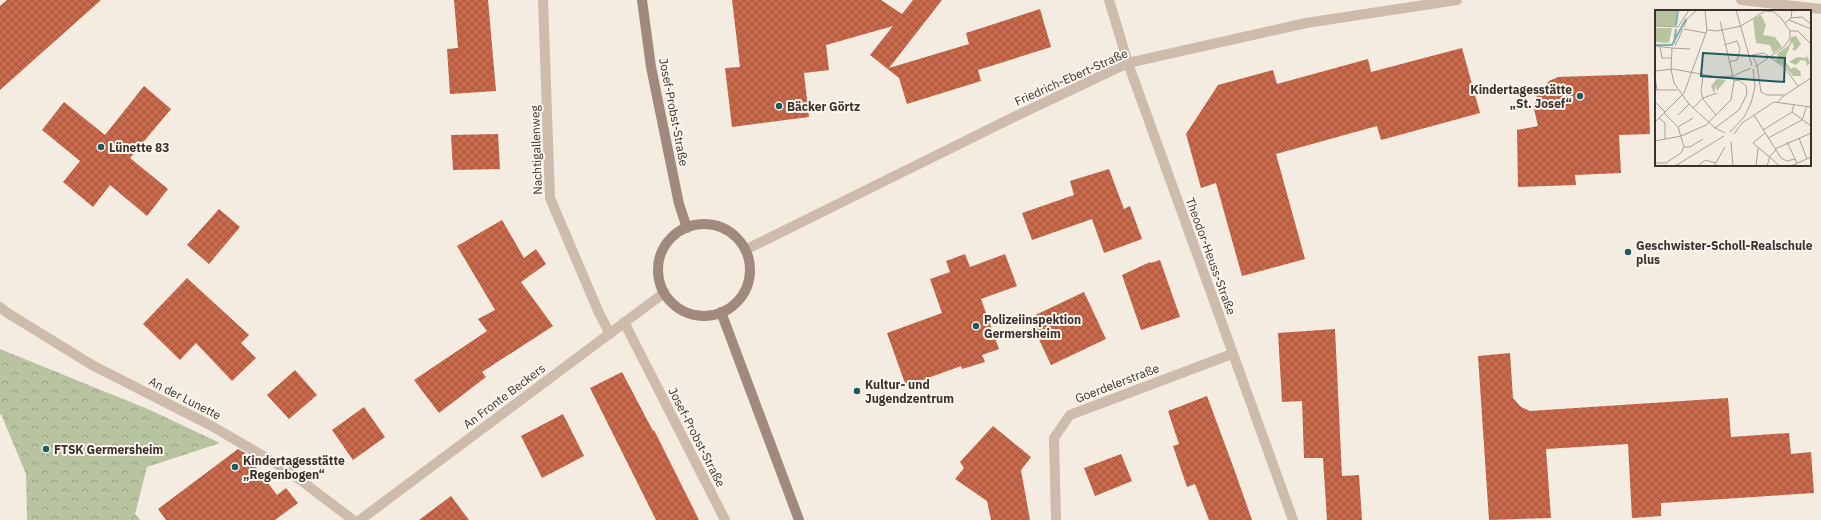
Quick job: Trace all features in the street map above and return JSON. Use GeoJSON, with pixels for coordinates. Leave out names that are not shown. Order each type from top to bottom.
{"type":"FeatureCollection","features":[{"type":"Feature","properties":{"kind":"main road","name":"Josef-Probst-Straße"},"geometry":{"type":"LineString","coordinates":[[642,0],[650,67],[679,204],[687,228]]}},
{"type":"Feature","properties":{"kind":"main road"},"geometry":{"type":"LineString","coordinates":[[700,224],[714,225],[727,231],[738,239],[745,250],[749,264],[749,279],[744,293],[734,305],[722,312],[709,316],[695,315],[683,311],[672,304],[664,293],[658,278],[658,263],[664,248],[673,236],[687,228],[700,224]]}},
{"type":"Feature","properties":{"kind":"main road"},"geometry":{"type":"LineString","coordinates":[[722,312],[799,520]]}},
{"type":"Feature","properties":{"kind":"street","name":"Nachtigallenweg"},"geometry":{"type":"LineString","coordinates":[[543,0],[550,198],[599,313],[610,334]]}},
{"type":"Feature","properties":{"kind":"street","name":"Theodor-Heuss-Straße"},"geometry":{"type":"LineString","coordinates":[[1109,0],[1128,63],[1293,520]]}},
{"type":"Feature","properties":{"kind":"street","name":"Friedrich-Ebert-Straße"},"geometry":{"type":"LineString","coordinates":[[745,250],[1016,116],[1128,63],[1306,23],[1457,0]]}},
{"type":"Feature","properties":{"kind":"street"},"geometry":{"type":"LineString","coordinates":[[1741,0],[1796,3],[1821,9]]}},
{"type":"Feature","properties":{"kind":"street","name":"An Fronte Beckers"},"geometry":{"type":"LineString","coordinates":[[360,520],[664,293]]}},
{"type":"Feature","properties":{"kind":"street","name":"An der Lunette"},"geometry":{"type":"LineString","coordinates":[[0,307],[92,365],[210,425],[287,470],[353,520]]}},
{"type":"Feature","properties":{"kind":"street","name":"Josef-Probst-Straße"},"geometry":{"type":"LineString","coordinates":[[624,322],[725,520]]}},
{"type":"Feature","properties":{"kind":"street","name":"Goerdelerstraße"},"geometry":{"type":"LineString","coordinates":[[1056,520],[1054,438],[1070,415],[1232,354]]}},
{"type":"Feature","properties":{"kind":"green space"},"geometry":{"type":"Polygon","coordinates":[[[0,349],[150,410],[220,443],[147,467],[135,514],[140,520],[27,520],[26,474],[1,414],[0,415],[0,349]]]}},
{"type":"Feature","properties":{"kind":"building"},"geometry":{"type":"Polygon","coordinates":[[[7,0],[101,0],[0,90],[0,6],[7,0]]]}},
{"type":"Feature","properties":{"kind":"building"},"geometry":{"type":"Polygon","coordinates":[[[454,0],[488,0],[496,91],[450,94],[447,49],[458,48],[454,0]]]}},
{"type":"Feature","properties":{"kind":"building"},"geometry":{"type":"Polygon","coordinates":[[[732,0],[881,0],[902,14],[913,0],[942,0],[889,68],[969,44],[966,33],[1040,9],[1051,47],[978,70],[981,81],[907,104],[899,78],[870,55],[893,26],[826,45],[829,70],[804,73],[809,117],[732,127],[725,68],[740,67],[732,0]]]}},
{"type":"Feature","properties":{"kind":"building"},"geometry":{"type":"Polygon","coordinates":[[[1462,48],[1480,113],[1381,140],[1377,126],[1276,154],[1305,259],[1242,276],[1216,183],[1201,188],[1186,134],[1218,85],[1273,70],[1277,84],[1368,59],[1371,72],[1462,48]]]}},
{"type":"Feature","properties":{"kind":"building"},"geometry":{"type":"Polygon","coordinates":[[[1648,74],[1650,134],[1619,135],[1621,173],[1575,175],[1576,185],[1518,187],[1517,130],[1538,126],[1534,109],[1537,95],[1549,81],[1558,77],[1648,74]]]}},
{"type":"Feature","properties":{"kind":"building","name":"Lünette 83"},"geometry":{"type":"Polygon","coordinates":[[[144,86],[171,109],[130,158],[168,189],[147,216],[110,185],[93,207],[63,182],[80,161],[42,130],[64,102],[105,135],[144,86]]]}},
{"type":"Feature","properties":{"kind":"building"},"geometry":{"type":"Polygon","coordinates":[[[498,134],[500,169],[453,170],[451,135],[498,134]]]}},
{"type":"Feature","properties":{"kind":"building"},"geometry":{"type":"Polygon","coordinates":[[[1109,169],[1124,209],[1130,206],[1142,239],[1104,253],[1092,219],[1032,240],[1022,213],[1074,195],[1070,181],[1109,169]]]}},
{"type":"Feature","properties":{"kind":"building"},"geometry":{"type":"Polygon","coordinates":[[[219,209],[240,227],[209,264],[187,245],[219,209]]]}},
{"type":"Feature","properties":{"kind":"building"},"geometry":{"type":"Polygon","coordinates":[[[502,220],[524,258],[536,249],[546,264],[521,282],[553,326],[482,372],[486,377],[439,413],[414,380],[487,331],[478,319],[495,310],[457,246],[502,220]]]}},
{"type":"Feature","properties":{"kind":"building"},"geometry":{"type":"Polygon","coordinates":[[[965,254],[970,267],[1005,254],[1017,286],[981,299],[999,349],[982,355],[985,362],[962,369],[961,366],[906,386],[887,333],[942,313],[930,279],[950,272],[946,261],[965,254]]]}},
{"type":"Feature","properties":{"kind":"building"},"geometry":{"type":"Polygon","coordinates":[[[1160,260],[1180,317],[1141,330],[1122,275],[1150,262],[1160,260]]]}},
{"type":"Feature","properties":{"kind":"building"},"geometry":{"type":"Polygon","coordinates":[[[187,278],[249,335],[241,343],[256,358],[232,381],[196,343],[180,360],[143,324],[187,278]]]}},
{"type":"Feature","properties":{"kind":"building"},"geometry":{"type":"Polygon","coordinates":[[[1084,292],[1106,339],[1051,365],[1029,318],[1084,292]]]}},
{"type":"Feature","properties":{"kind":"building"},"geometry":{"type":"Polygon","coordinates":[[[1335,329],[1342,476],[1359,475],[1362,520],[1327,520],[1323,458],[1304,458],[1302,401],[1282,402],[1278,333],[1335,329]]]}},
{"type":"Feature","properties":{"kind":"building"},"geometry":{"type":"Polygon","coordinates":[[[1510,353],[1513,398],[1521,407],[1530,411],[1728,398],[1731,437],[1789,433],[1791,454],[1811,452],[1814,493],[1661,503],[1661,516],[1632,518],[1628,444],[1546,449],[1551,518],[1489,520],[1478,356],[1510,353]]]}},
{"type":"Feature","properties":{"kind":"building"},"geometry":{"type":"Polygon","coordinates":[[[295,370],[317,395],[289,419],[267,395],[295,370]]]}},
{"type":"Feature","properties":{"kind":"building"},"geometry":{"type":"Polygon","coordinates":[[[622,372],[653,431],[654,430],[699,520],[656,520],[590,388],[622,372]]]}},
{"type":"Feature","properties":{"kind":"building"},"geometry":{"type":"Polygon","coordinates":[[[1207,396],[1252,520],[1209,520],[1195,484],[1187,487],[1173,446],[1179,444],[1168,411],[1207,396]]]}},
{"type":"Feature","properties":{"kind":"building"},"geometry":{"type":"Polygon","coordinates":[[[364,407],[385,437],[353,460],[332,430],[364,407]]]}},
{"type":"Feature","properties":{"kind":"building"},"geometry":{"type":"Polygon","coordinates":[[[563,414],[584,456],[542,478],[521,436],[563,414]]]}},
{"type":"Feature","properties":{"kind":"building"},"geometry":{"type":"Polygon","coordinates":[[[993,426],[1031,457],[1021,470],[1030,520],[991,520],[987,501],[955,479],[964,468],[960,462],[993,426]]]}},
{"type":"Feature","properties":{"kind":"building","name":"Kindertagesstätte „Regenbogen“"},"geometry":{"type":"Polygon","coordinates":[[[238,449],[245,453],[277,495],[286,488],[298,503],[275,520],[166,520],[158,509],[238,449]]]}},
{"type":"Feature","properties":{"kind":"building"},"geometry":{"type":"Polygon","coordinates":[[[1121,454],[1132,481],[1095,496],[1084,468],[1121,454]]]}},
{"type":"Feature","properties":{"kind":"building"},"geometry":{"type":"Polygon","coordinates":[[[451,496],[469,520],[419,520],[451,496]]]}},
{"type":"Feature","properties":{"kind":"place","name":"Kindertagesstätte „St. Josef“"},"geometry":{"type":"Point","coordinates":[1580,96]}},
{"type":"Feature","properties":{"kind":"place","name":"Bäcker Görtz"},"geometry":{"type":"Point","coordinates":[779,106]}},
{"type":"Feature","properties":{"kind":"place","name":"Lünette 83"},"geometry":{"type":"Point","coordinates":[101,147]}},
{"type":"Feature","properties":{"kind":"place","name":"Geschwister-Scholl-Realschule plus"},"geometry":{"type":"Point","coordinates":[1628,252]}},
{"type":"Feature","properties":{"kind":"place","name":"Polizeiinspektion Germersheim"},"geometry":{"type":"Point","coordinates":[976,326]}},
{"type":"Feature","properties":{"kind":"place","name":"Kultur- und Jugendzentrum"},"geometry":{"type":"Point","coordinates":[857,391]}},
{"type":"Feature","properties":{"kind":"place","name":"FTSK Germersheim"},"geometry":{"type":"Point","coordinates":[46,449]}},
{"type":"Feature","properties":{"kind":"place","name":"Kindertagesstätte „Regenbogen“"},"geometry":{"type":"Point","coordinates":[235,467]}}]}
